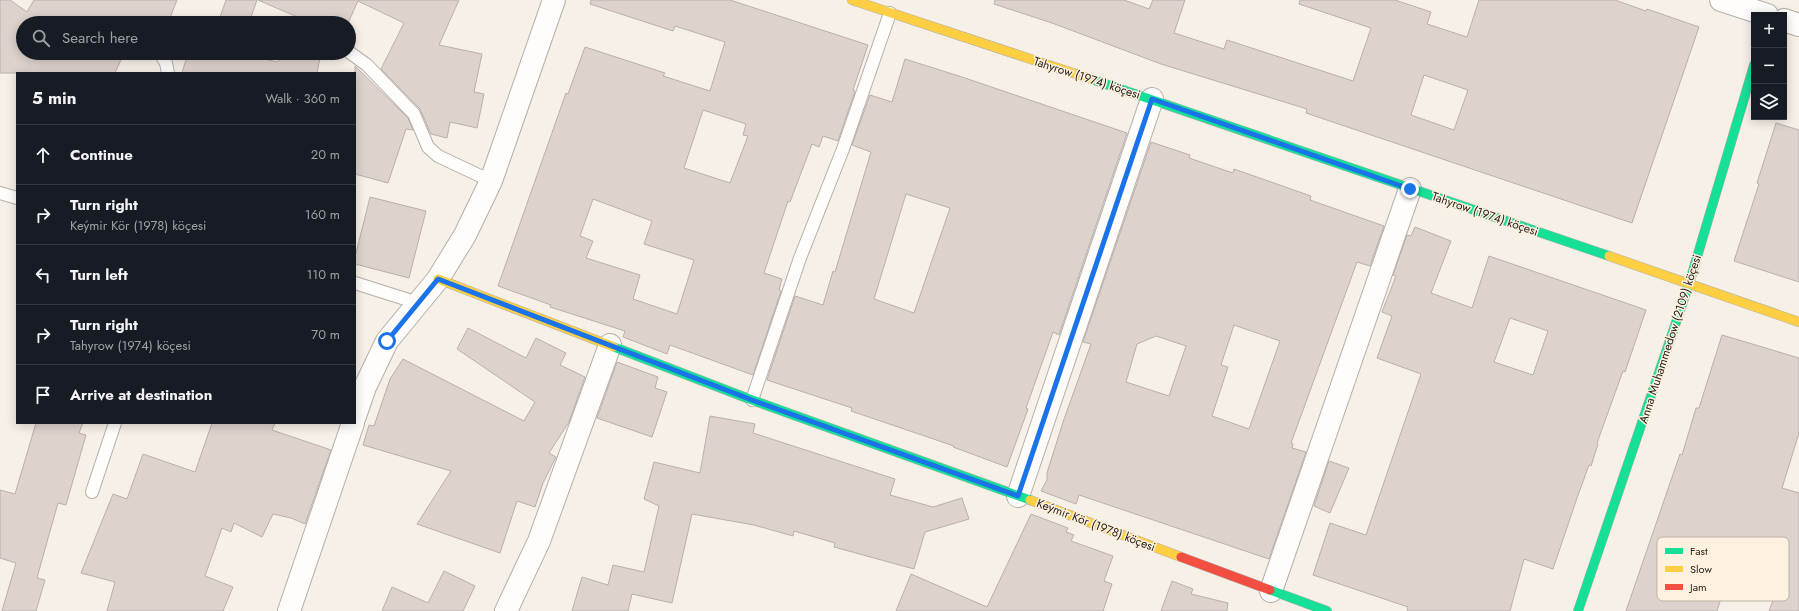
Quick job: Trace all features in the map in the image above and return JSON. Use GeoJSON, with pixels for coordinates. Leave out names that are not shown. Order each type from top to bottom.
{"type":"FeatureCollection","features":[{"type":"Feature","properties":{"kind":"street"},"geometry":{"type":"LineString","coordinates":[[356,413],[365,387],[387,341],[438,279],[465,235],[491,181],[554,0]]}},
{"type":"Feature","properties":{"kind":"street","name":"Tahyrow (1974) köçesi"},"geometry":{"type":"LineString","coordinates":[[852,0],[1152,99],[1799,322]]}},
{"type":"Feature","properties":{"kind":"street"},"geometry":{"type":"LineString","coordinates":[[1721,0],[1759,12]]}},
{"type":"Feature","properties":{"kind":"street"},"geometry":{"type":"LineString","coordinates":[[1769,12],[1773,0]]}},
{"type":"Feature","properties":{"kind":"street"},"geometry":{"type":"LineString","coordinates":[[1787,21],[1799,25]]}},
{"type":"Feature","properties":{"kind":"street","name":"Anna Muhammedow (2109) köçesi"},"geometry":{"type":"LineString","coordinates":[[1578,611],[1689,284],[1751,75]]}},
{"type":"Feature","properties":{"kind":"street"},"geometry":{"type":"LineString","coordinates":[[1018,496],[1152,99]]}},
{"type":"Feature","properties":{"kind":"street"},"geometry":{"type":"LineString","coordinates":[[1271,591],[1410,189]]}},
{"type":"Feature","properties":{"kind":"street","name":"Keýmir Kör (1978) köçesi"},"geometry":{"type":"LineString","coordinates":[[438,279],[752,400],[1018,496],[1327,611]]}},
{"type":"Feature","properties":{"kind":"street"},"geometry":{"type":"LineString","coordinates":[[506,611],[539,541],[610,344]]}},
{"type":"Feature","properties":{"kind":"street"},"geometry":{"type":"LineString","coordinates":[[289,611],[353,424]]}},
{"type":"Feature","properties":{"kind":"lane"},"geometry":{"type":"LineString","coordinates":[[752,400],[800,258],[844,149],[890,13]]}},
{"type":"Feature","properties":{"kind":"lane"},"geometry":{"type":"LineString","coordinates":[[356,57],[367,65],[414,114],[428,147],[438,156],[491,181]]}},
{"type":"Feature","properties":{"kind":"lane"},"geometry":{"type":"LineString","coordinates":[[164,60],[168,72]]}},
{"type":"Feature","properties":{"kind":"lane"},"geometry":{"type":"LineString","coordinates":[[0,192],[16,198]]}},
{"type":"Feature","properties":{"kind":"lane"},"geometry":{"type":"LineString","coordinates":[[356,283],[418,303]]}},
{"type":"Feature","properties":{"kind":"lane"},"geometry":{"type":"LineString","coordinates":[[92,492],[115,424]]}},
{"type":"Feature","properties":{"kind":"building"},"geometry":{"type":"Polygon","coordinates":[[[0,0],[10,0],[27,12],[34,0],[177,0],[171,16],[16,16],[16,60],[121,60],[115,72],[0,73],[0,0]]]}},
{"type":"Feature","properties":{"kind":"building"},"geometry":{"type":"Polygon","coordinates":[[[226,0],[257,0],[251,16],[220,16],[226,0]]]}},
{"type":"Feature","properties":{"kind":"building"},"geometry":{"type":"Polygon","coordinates":[[[258,0],[459,0],[439,45],[482,54],[474,92],[484,94],[477,128],[450,122],[447,138],[431,134],[420,109],[381,69],[404,23],[358,1],[351,16],[295,16],[258,0]]]}},
{"type":"Feature","properties":{"kind":"building"},"geometry":{"type":"Polygon","coordinates":[[[591,0],[730,0],[868,45],[853,90],[855,91],[838,141],[823,136],[819,147],[812,144],[790,202],[788,201],[764,273],[782,279],[779,290],[781,291],[753,375],[670,345],[667,354],[623,337],[625,331],[550,307],[551,305],[498,286],[566,93],[568,94],[585,47],[665,73],[663,76],[710,91],[725,42],[675,26],[673,31],[590,4],[591,0]],[[703,110],[684,168],[730,183],[748,136],[743,135],[746,124],[703,110]],[[593,199],[580,236],[593,241],[586,258],[640,275],[633,299],[677,314],[694,260],[644,244],[652,221],[593,199]]]}},
{"type":"Feature","properties":{"kind":"building"},"geometry":{"type":"Polygon","coordinates":[[[995,0],[1124,0],[1149,9],[1153,0],[1185,0],[1174,33],[1224,49],[1227,40],[1353,81],[1371,28],[1299,4],[1300,0],[1395,0],[1431,12],[1427,24],[1467,37],[1479,0],[1615,0],[1646,11],[1647,9],[1699,27],[1632,223],[1306,113],[1307,109],[1161,64],[1052,23],[994,4],[995,0]],[[1424,75],[1411,115],[1454,130],[1468,90],[1424,75]]]}},
{"type":"Feature","properties":{"kind":"building"},"geometry":{"type":"Polygon","coordinates":[[[905,59],[1127,133],[1059,335],[1053,332],[1007,467],[953,447],[954,446],[851,411],[852,408],[767,380],[795,296],[823,305],[833,271],[835,272],[871,152],[852,145],[870,95],[892,102],[905,59]],[[906,194],[874,299],[914,313],[950,208],[906,194]]]}},
{"type":"Feature","properties":{"kind":"building"},"geometry":{"type":"Polygon","coordinates":[[[186,60],[269,60],[277,62],[279,60],[320,60],[317,72],[182,72],[186,60]]]}},
{"type":"Feature","properties":{"kind":"building"},"geometry":{"type":"Polygon","coordinates":[[[355,66],[408,118],[413,130],[406,129],[388,183],[356,174],[355,66]]]}},
{"type":"Feature","properties":{"kind":"building"},"geometry":{"type":"Polygon","coordinates":[[[1776,123],[1799,130],[1799,282],[1734,261],[1759,184],[1757,183],[1776,123]]]}},
{"type":"Feature","properties":{"kind":"building"},"geometry":{"type":"Polygon","coordinates":[[[1151,142],[1190,155],[1189,158],[1233,173],[1234,169],[1311,196],[1310,200],[1384,226],[1370,266],[1357,262],[1291,443],[1293,444],[1292,448],[1306,452],[1269,559],[1079,495],[1076,504],[1041,491],[1047,480],[1047,473],[1063,422],[1091,344],[1083,342],[1151,142]],[[1234,325],[1221,365],[1228,367],[1212,416],[1249,429],[1280,341],[1234,325]],[[1156,336],[1137,344],[1126,382],[1169,396],[1186,346],[1156,336]]]}},
{"type":"Feature","properties":{"kind":"building"},"geometry":{"type":"Polygon","coordinates":[[[370,197],[426,211],[409,278],[356,264],[356,253],[370,197]]]}},
{"type":"Feature","properties":{"kind":"building"},"geometry":{"type":"Polygon","coordinates":[[[1415,227],[1451,241],[1431,293],[1472,308],[1489,256],[1646,310],[1625,372],[1623,371],[1597,443],[1598,444],[1591,466],[1589,465],[1577,498],[1553,569],[1524,559],[1510,611],[1407,611],[1408,607],[1313,575],[1330,523],[1366,535],[1421,374],[1377,358],[1392,316],[1382,312],[1396,276],[1393,275],[1407,235],[1411,236],[1415,227]],[[1510,318],[1494,362],[1533,375],[1548,331],[1510,318]]]}},
{"type":"Feature","properties":{"kind":"building"},"geometry":{"type":"Polygon","coordinates":[[[468,328],[526,358],[536,338],[566,353],[560,365],[585,377],[569,422],[549,453],[556,457],[543,483],[535,507],[517,501],[500,553],[417,524],[451,471],[363,445],[369,425],[374,426],[390,379],[403,359],[524,421],[535,402],[457,349],[468,328]]]}},
{"type":"Feature","properties":{"kind":"building"},"geometry":{"type":"Polygon","coordinates":[[[1722,335],[1799,358],[1799,433],[1782,488],[1799,493],[1799,611],[1769,611],[1773,601],[1789,601],[1789,537],[1657,537],[1657,601],[1720,601],[1717,611],[1626,611],[1680,454],[1682,455],[1696,408],[1699,408],[1722,335]]]}},
{"type":"Feature","properties":{"kind":"building"},"geometry":{"type":"Polygon","coordinates":[[[617,362],[658,377],[655,388],[667,392],[652,437],[597,418],[617,362]]]}},
{"type":"Feature","properties":{"kind":"building"},"geometry":{"type":"Polygon","coordinates":[[[710,416],[755,424],[753,433],[895,479],[890,495],[933,507],[962,498],[969,519],[925,532],[914,569],[834,547],[835,543],[794,531],[793,536],[754,525],[692,514],[672,603],[632,594],[628,611],[572,611],[582,577],[608,585],[613,565],[644,572],[659,506],[644,499],[654,462],[700,473],[710,416]]]}},
{"type":"Feature","properties":{"kind":"building"},"geometry":{"type":"Polygon","coordinates":[[[36,424],[83,424],[79,433],[86,435],[66,505],[58,503],[37,578],[45,580],[36,611],[2,611],[16,563],[0,558],[0,490],[15,494],[36,424]]]}},
{"type":"Feature","properties":{"kind":"building"},"geometry":{"type":"Polygon","coordinates":[[[212,424],[275,424],[272,430],[331,450],[305,524],[291,518],[273,514],[262,537],[234,523],[231,532],[222,528],[205,576],[233,587],[223,611],[107,611],[115,582],[81,573],[113,494],[127,499],[143,454],[195,472],[212,424]]]}},
{"type":"Feature","properties":{"kind":"building"},"geometry":{"type":"Polygon","coordinates":[[[1329,461],[1349,468],[1330,513],[1314,506],[1329,461]]]}},
{"type":"Feature","properties":{"kind":"building"},"geometry":{"type":"Polygon","coordinates":[[[1031,514],[1068,528],[1066,532],[1074,535],[1071,541],[1113,556],[1104,581],[1112,584],[1103,611],[896,611],[911,574],[987,607],[1031,514]]]}},
{"type":"Feature","properties":{"kind":"building"},"geometry":{"type":"Polygon","coordinates":[[[444,571],[475,586],[463,611],[382,611],[392,587],[428,603],[444,571]]]}},
{"type":"Feature","properties":{"kind":"building"},"geometry":{"type":"Polygon","coordinates":[[[1172,581],[1193,589],[1191,594],[1228,603],[1227,611],[1161,611],[1172,581]]]}},
{"type":"Feature","properties":{"kind":"traffic: fast"},"geometry":{"type":"LineString","coordinates":[[1578,611],[1689,284],[1751,75]]}},
{"type":"Feature","properties":{"kind":"traffic: fast"},"geometry":{"type":"LineString","coordinates":[[1091,79],[1609,256]]}},
{"type":"Feature","properties":{"kind":"traffic: fast"},"geometry":{"type":"LineString","coordinates":[[614,347],[752,400],[1030,500]]}},
{"type":"Feature","properties":{"kind":"traffic: fast"},"geometry":{"type":"LineString","coordinates":[[1270,590],[1327,611]]}},
{"type":"Feature","properties":{"kind":"traffic: slow"},"geometry":{"type":"LineString","coordinates":[[852,0],[1091,79]]}},
{"type":"Feature","properties":{"kind":"traffic: slow"},"geometry":{"type":"LineString","coordinates":[[1609,256],[1799,322]]}},
{"type":"Feature","properties":{"kind":"traffic: slow"},"geometry":{"type":"LineString","coordinates":[[438,279],[614,347]]}},
{"type":"Feature","properties":{"kind":"traffic: slow"},"geometry":{"type":"LineString","coordinates":[[1030,500],[1181,557]]}},
{"type":"Feature","properties":{"kind":"traffic: jam"},"geometry":{"type":"LineString","coordinates":[[1181,557],[1270,590]]}},
{"type":"Feature","properties":{"kind":"route"},"geometry":{"type":"LineString","coordinates":[[387,341],[438,279],[752,400],[1018,496],[1152,99],[1410,189]]}}]}
